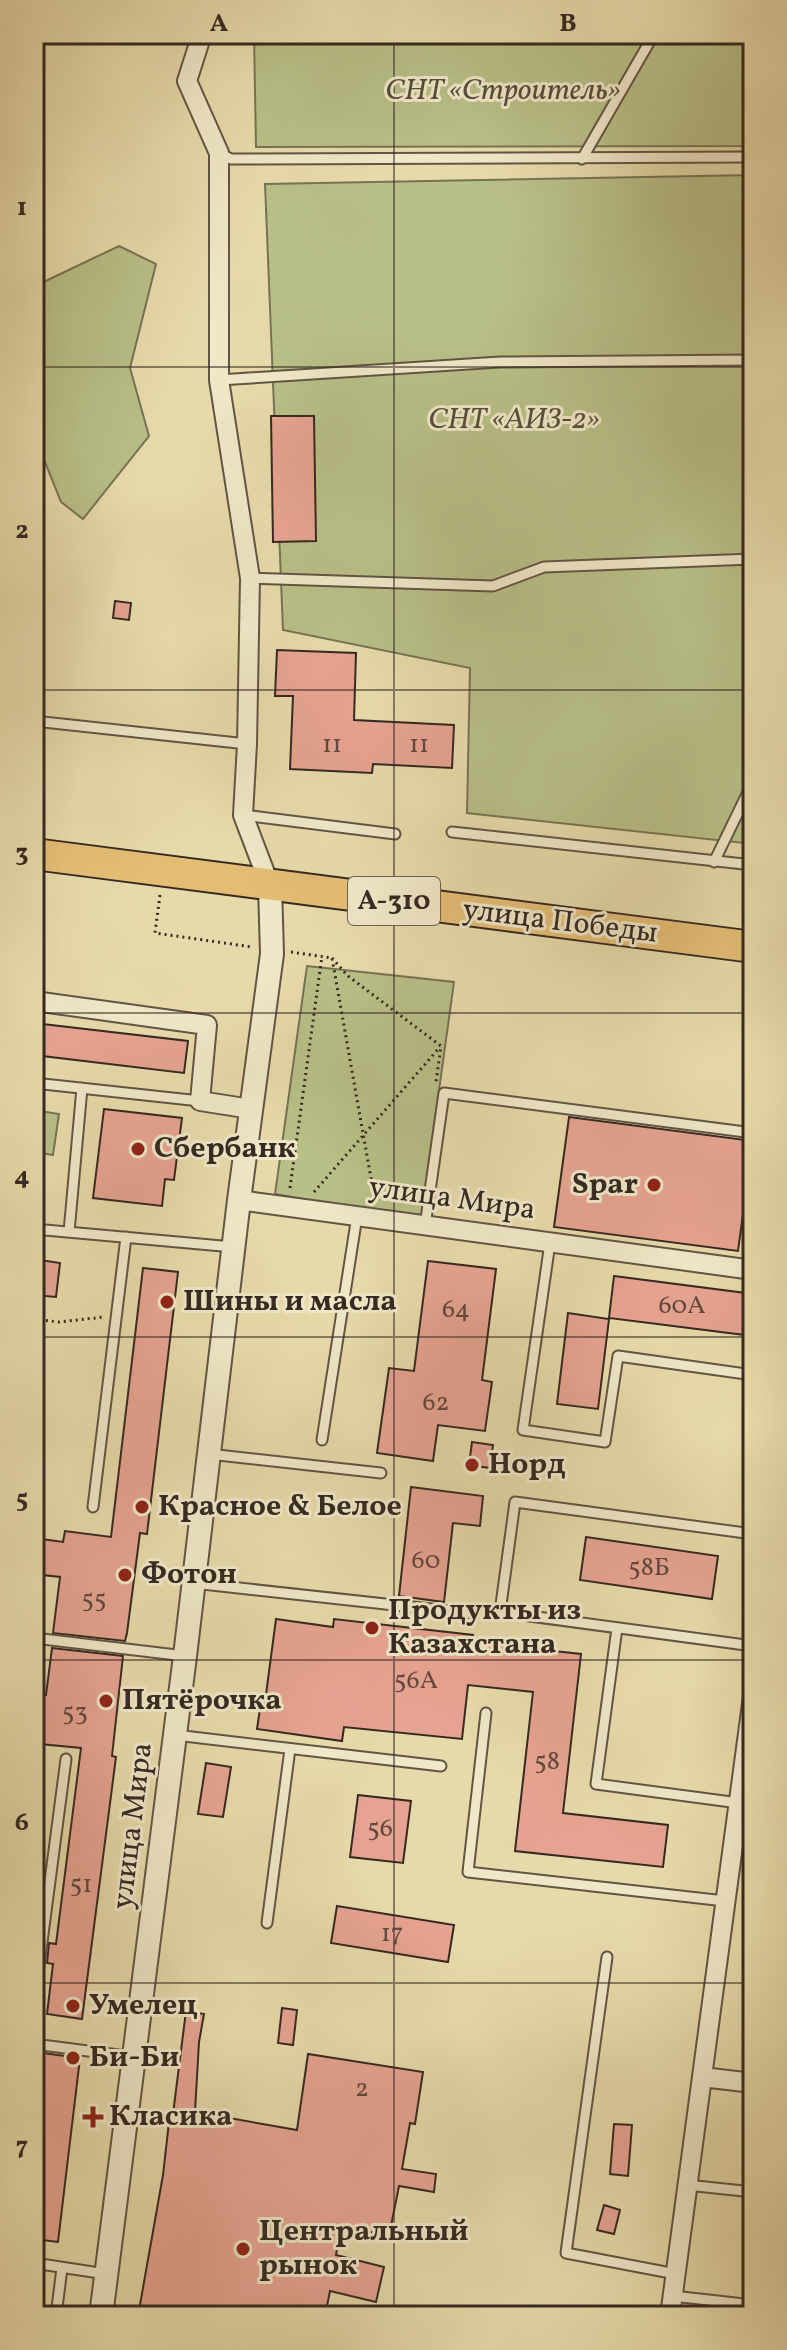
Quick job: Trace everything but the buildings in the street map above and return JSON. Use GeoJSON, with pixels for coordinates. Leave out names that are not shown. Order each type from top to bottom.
{"type":"FeatureCollection","features":[{"type":"Feature","properties":{"kind":"highway","name":"улица Победы"},"geometry":{"type":"LineString","coordinates":[[34,854],[753,947]]}},
{"type":"Feature","properties":{"kind":"street"},"geometry":{"type":"LineString","coordinates":[[202,34],[187,81],[219,153],[219,380],[250,578],[243,815],[270,886]]}},
{"type":"Feature","properties":{"kind":"street","name":"улица Мира"},"geometry":{"type":"LineString","coordinates":[[101,2316],[272,954],[270,886]]}},
{"type":"Feature","properties":{"kind":"street"},"geometry":{"type":"LineString","coordinates":[[34,1001],[207,1025],[200,1101],[251,1109]]}},
{"type":"Feature","properties":{"kind":"street","name":"улица Мира"},"geometry":{"type":"LineString","coordinates":[[239,1200],[753,1270]]}},
{"type":"Feature","properties":{"kind":"street"},"geometry":{"type":"LineString","coordinates":[[670,2316],[753,1696]]}},
{"type":"Feature","properties":{"kind":"street"},"geometry":{"type":"LineString","coordinates":[[702,2077],[753,2083]]}},
{"type":"Feature","properties":{"kind":"lane"},"geometry":{"type":"LineString","coordinates":[[582,159],[654,34]]}},
{"type":"Feature","properties":{"kind":"lane"},"geometry":{"type":"LineString","coordinates":[[219,153],[231,159],[753,157]]}},
{"type":"Feature","properties":{"kind":"lane"},"geometry":{"type":"LineString","coordinates":[[219,380],[500,362],[753,360]]}},
{"type":"Feature","properties":{"kind":"lane"},"geometry":{"type":"LineString","coordinates":[[250,578],[493,586],[544,567],[753,559]]}},
{"type":"Feature","properties":{"kind":"lane"},"geometry":{"type":"LineString","coordinates":[[34,721],[247,744]]}},
{"type":"Feature","properties":{"kind":"lane"},"geometry":{"type":"LineString","coordinates":[[714,862],[748,792],[753,788]]}},
{"type":"Feature","properties":{"kind":"lane"},"geometry":{"type":"LineString","coordinates":[[243,815],[395,834]]}},
{"type":"Feature","properties":{"kind":"lane"},"geometry":{"type":"LineString","coordinates":[[452,832],[753,865]]}},
{"type":"Feature","properties":{"kind":"lane"},"geometry":{"type":"LineString","coordinates":[[34,1083],[200,1101]]}},
{"type":"Feature","properties":{"kind":"lane"},"geometry":{"type":"LineString","coordinates":[[69,1232],[82,1088]]}},
{"type":"Feature","properties":{"kind":"lane"},"geometry":{"type":"LineString","coordinates":[[425,1226],[444,1093],[753,1133]]}},
{"type":"Feature","properties":{"kind":"lane"},"geometry":{"type":"LineString","coordinates":[[322,1440],[357,1216]]}},
{"type":"Feature","properties":{"kind":"lane"},"geometry":{"type":"LineString","coordinates":[[34,1229],[233,1247]]}},
{"type":"Feature","properties":{"kind":"lane"},"geometry":{"type":"LineString","coordinates":[[93,1507],[126,1237]]}},
{"type":"Feature","properties":{"kind":"lane"},"geometry":{"type":"LineString","coordinates":[[550,1243],[523,1430],[605,1442],[618,1356],[753,1375]]}},
{"type":"Feature","properties":{"kind":"lane"},"geometry":{"type":"LineString","coordinates":[[209,1454],[381,1473]]}},
{"type":"Feature","properties":{"kind":"lane"},"geometry":{"type":"LineString","coordinates":[[753,1534],[515,1502],[500,1612],[753,1646]]}},
{"type":"Feature","properties":{"kind":"lane"},"geometry":{"type":"LineString","coordinates":[[193,1583],[468,1613]]}},
{"type":"Feature","properties":{"kind":"lane"},"geometry":{"type":"LineString","coordinates":[[617,1628],[596,1784],[739,1803]]}},
{"type":"Feature","properties":{"kind":"lane"},"geometry":{"type":"LineString","coordinates":[[34,1638],[185,1656]]}},
{"type":"Feature","properties":{"kind":"lane"},"geometry":{"type":"LineString","coordinates":[[486,1713],[468,1872],[725,1901]]}},
{"type":"Feature","properties":{"kind":"lane"},"geometry":{"type":"LineString","coordinates":[[175,1735],[441,1766]]}},
{"type":"Feature","properties":{"kind":"lane"},"geometry":{"type":"LineString","coordinates":[[267,1923],[290,1749]]}},
{"type":"Feature","properties":{"kind":"lane"},"geometry":{"type":"LineString","coordinates":[[34,2003],[66,1759]]}},
{"type":"Feature","properties":{"kind":"lane"},"geometry":{"type":"LineString","coordinates":[[734,1840],[753,1842]]}},
{"type":"Feature","properties":{"kind":"lane"},"geometry":{"type":"LineString","coordinates":[[607,1957],[566,2253],[676,2274]]}},
{"type":"Feature","properties":{"kind":"lane"},"geometry":{"type":"LineString","coordinates":[[34,2044],[134,2057]]}},
{"type":"Feature","properties":{"kind":"lane"},"geometry":{"type":"LineString","coordinates":[[687,2185],[753,2192]]}},
{"type":"Feature","properties":{"kind":"lane"},"geometry":{"type":"LineString","coordinates":[[34,2263],[106,2274]]}},
{"type":"Feature","properties":{"kind":"lane"},"geometry":{"type":"LineString","coordinates":[[56,2316],[62,2268]]}},
{"type":"Feature","properties":{"kind":"lane"},"geometry":{"type":"LineString","coordinates":[[673,2296],[753,2305]]}},
{"type":"Feature","properties":{"kind":"path"},"geometry":{"type":"LineString","coordinates":[[289,1195],[322,956]]}},
{"type":"Feature","properties":{"kind":"path"},"geometry":{"type":"LineString","coordinates":[[332,958],[348,976],[441,1046]]}},
{"type":"Feature","properties":{"kind":"path"},"geometry":{"type":"LineString","coordinates":[[435,1090],[441,1046]]}},
{"type":"Feature","properties":{"kind":"path"},"geometry":{"type":"LineString","coordinates":[[309,1198],[441,1046]]}},
{"type":"Feature","properties":{"kind":"path"},"geometry":{"type":"LineString","coordinates":[[34,1319],[59,1322],[116,1316]]}},
{"type":"Feature","properties":{"kind":"green space","name":"СНТ «Строитель»"},"geometry":{"type":"Polygon","coordinates":[[[254,34],[753,34],[753,146],[256,147],[254,34]]]}},
{"type":"Feature","properties":{"kind":"green space","name":"СНТ «АИЗ-2»"},"geometry":{"type":"Polygon","coordinates":[[[753,175],[753,844],[467,813],[470,668],[283,630],[265,184],[753,175]]]}},
{"type":"Feature","properties":{"kind":"green space"},"geometry":{"type":"Polygon","coordinates":[[[119,246],[156,264],[130,368],[149,436],[83,519],[61,502],[39,447],[34,424],[34,289],[119,246]]]}},
{"type":"Feature","properties":{"kind":"green space"},"geometry":{"type":"Polygon","coordinates":[[[307,966],[454,982],[421,1220],[275,1194],[307,966]]]}},
{"type":"Feature","properties":{"kind":"green space"},"geometry":{"type":"Polygon","coordinates":[[[34,1110],[59,1114],[53,1155],[34,1152],[34,1110]]]}},
{"type":"Feature","properties":{"kind":"place","name":"Сбербанк"},"geometry":{"type":"Point","coordinates":[138,1149]}},
{"type":"Feature","properties":{"kind":"place","name":"Spar"},"geometry":{"type":"Point","coordinates":[654,1185]}},
{"type":"Feature","properties":{"kind":"place","name":"Шины и масла"},"geometry":{"type":"Point","coordinates":[167,1302]}},
{"type":"Feature","properties":{"kind":"place","name":"Норд"},"geometry":{"type":"Point","coordinates":[472,1465]}},
{"type":"Feature","properties":{"kind":"place","name":"Красное & Белое"},"geometry":{"type":"Point","coordinates":[142,1507]}},
{"type":"Feature","properties":{"kind":"place","name":"Фотон"},"geometry":{"type":"Point","coordinates":[125,1575]}},
{"type":"Feature","properties":{"kind":"place","name":"Продукты из Казахстана"},"geometry":{"type":"Point","coordinates":[372,1628]}},
{"type":"Feature","properties":{"kind":"place","name":"Пятёрочка"},"geometry":{"type":"Point","coordinates":[106,1701]}},
{"type":"Feature","properties":{"kind":"place","name":"Умелец"},"geometry":{"type":"Point","coordinates":[73,2006]}},
{"type":"Feature","properties":{"kind":"place","name":"Би-Би"},"geometry":{"type":"Point","coordinates":[73,2058]}},
{"type":"Feature","properties":{"kind":"place","name":"Класика"},"geometry":{"type":"Point","coordinates":[93,2117]}},
{"type":"Feature","properties":{"kind":"place","name":"Центральный рынок"},"geometry":{"type":"Point","coordinates":[243,2249]}}]}
